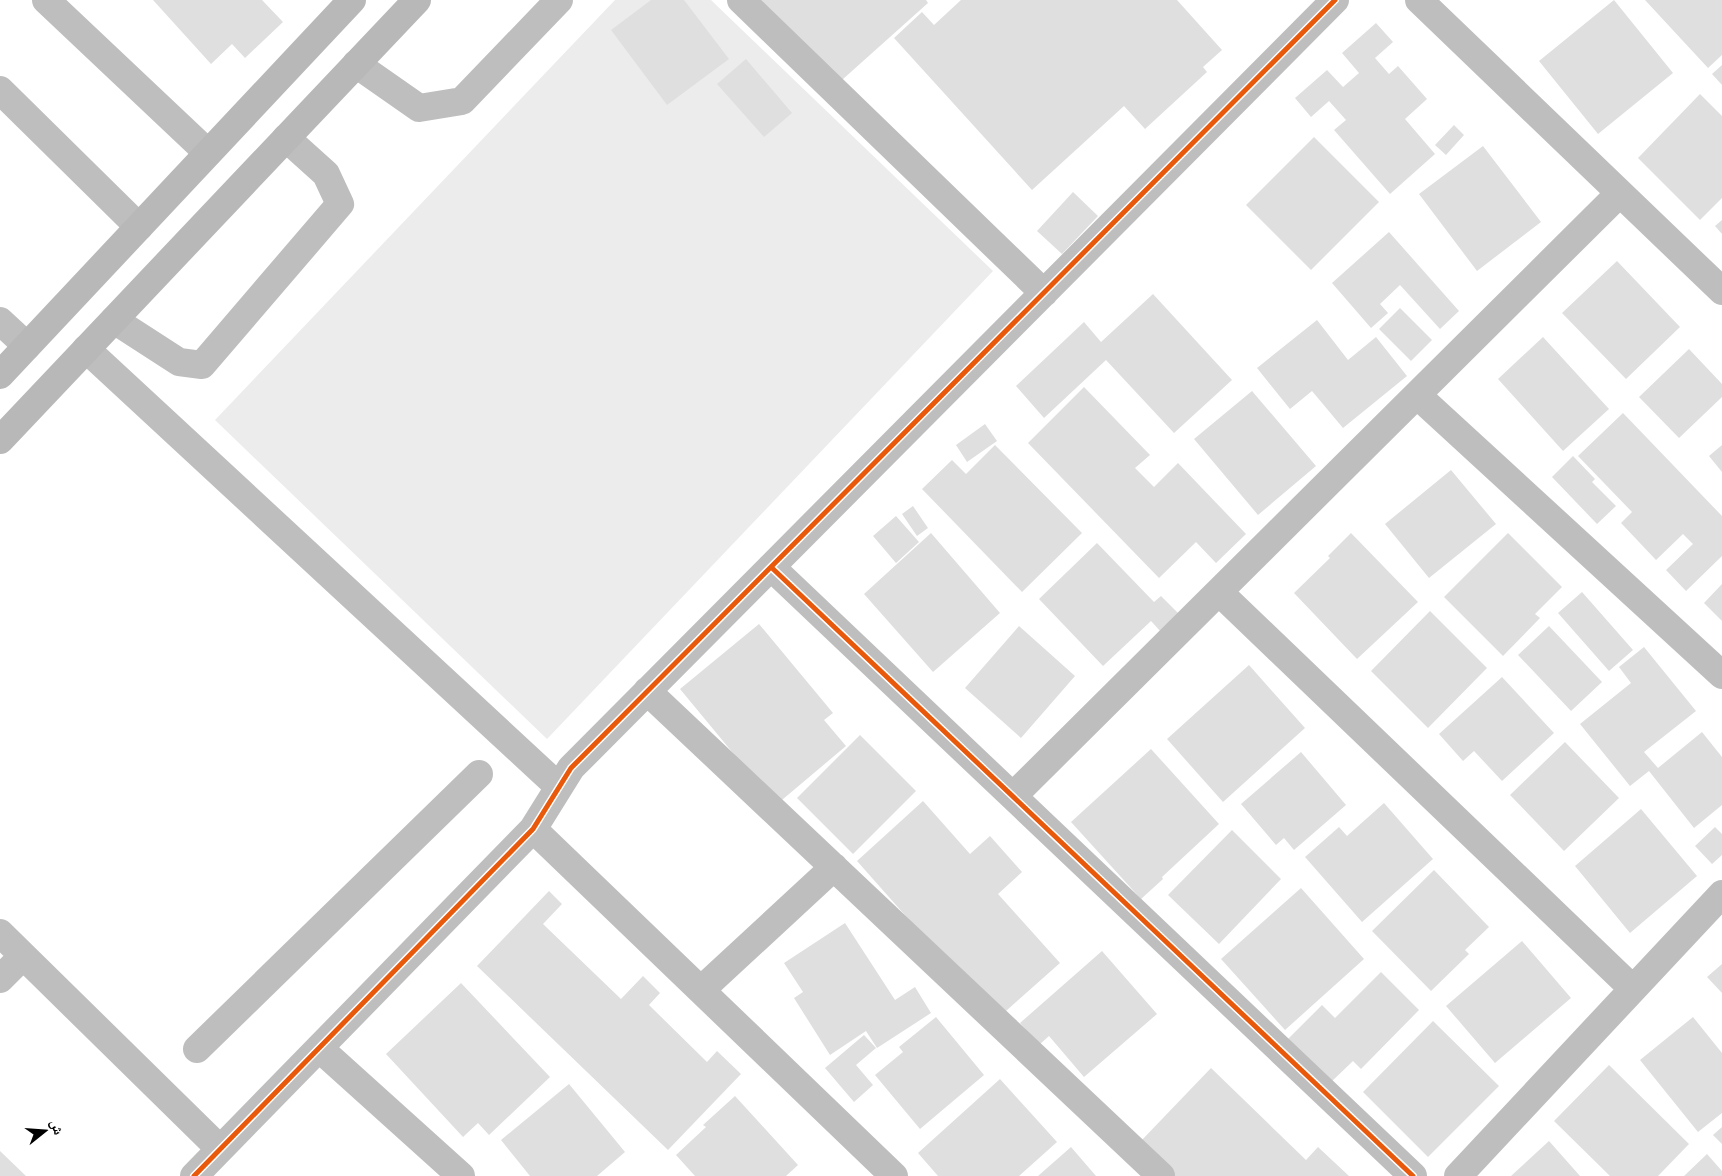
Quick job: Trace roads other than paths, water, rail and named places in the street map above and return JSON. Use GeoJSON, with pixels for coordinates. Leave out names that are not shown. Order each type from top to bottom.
{"type":"FeatureCollection","features":[{"type":"Feature","properties":{"kind":"street"},"geometry":{"type":"LineString","coordinates":[[46,0],[208,153]]}},
{"type":"Feature","properties":{"kind":"street"},"geometry":{"type":"LineString","coordinates":[[0,375],[352,0]]}},
{"type":"Feature","properties":{"kind":"street"},"geometry":{"type":"LineString","coordinates":[[0,440],[417,0]]}},
{"type":"Feature","properties":{"kind":"street"},"geometry":{"type":"LineString","coordinates":[[356,64],[420,108],[462,101],[559,0]]}},
{"type":"Feature","properties":{"kind":"street"},"geometry":{"type":"LineString","coordinates":[[740,0],[1044,293]]}},
{"type":"Feature","properties":{"kind":"street"},"geometry":{"type":"LineString","coordinates":[[194,1176],[532,829],[572,768],[1334,0]]}},
{"type":"Feature","properties":{"kind":"street"},"geometry":{"type":"LineString","coordinates":[[1419,0],[1722,291]]}},
{"type":"Feature","properties":{"kind":"street"},"geometry":{"type":"LineString","coordinates":[[0,90],[139,227]]}},
{"type":"Feature","properties":{"kind":"street"},"geometry":{"type":"LineString","coordinates":[[114,320],[179,362],[202,365],[340,204],[326,174],[286,138]]}},
{"type":"Feature","properties":{"kind":"street"},"geometry":{"type":"LineString","coordinates":[[1013,796],[1620,193]]}},
{"type":"Feature","properties":{"kind":"street"},"geometry":{"type":"LineString","coordinates":[[0,321],[27,346]]}},
{"type":"Feature","properties":{"kind":"street"},"geometry":{"type":"LineString","coordinates":[[86,349],[559,787]]}},
{"type":"Feature","properties":{"kind":"street"},"geometry":{"type":"LineString","coordinates":[[1417,395],[1722,675]]}},
{"type":"Feature","properties":{"kind":"street"},"geometry":{"type":"LineString","coordinates":[[771,567],[1413,1176]]}},
{"type":"Feature","properties":{"kind":"street"},"geometry":{"type":"LineString","coordinates":[[1219,592],[1633,988]]}},
{"type":"Feature","properties":{"kind":"street"},"geometry":{"type":"LineString","coordinates":[[647,692],[1161,1176]]}},
{"type":"Feature","properties":{"kind":"street"},"geometry":{"type":"LineString","coordinates":[[197,1048],[479,774]]}},
{"type":"Feature","properties":{"kind":"street"},"geometry":{"type":"LineString","coordinates":[[532,829],[894,1176]]}},
{"type":"Feature","properties":{"kind":"street"},"geometry":{"type":"LineString","coordinates":[[701,990],[834,867]]}},
{"type":"Feature","properties":{"kind":"street"},"geometry":{"type":"LineString","coordinates":[[1458,1176],[1722,894]]}},
{"type":"Feature","properties":{"kind":"street"},"geometry":{"type":"LineString","coordinates":[[0,933],[220,1149]]}},
{"type":"Feature","properties":{"kind":"street"},"geometry":{"type":"LineString","coordinates":[[0,979],[23,956]]}},
{"type":"Feature","properties":{"kind":"street"},"geometry":{"type":"LineString","coordinates":[[319,1048],[461,1176]]}}]}
